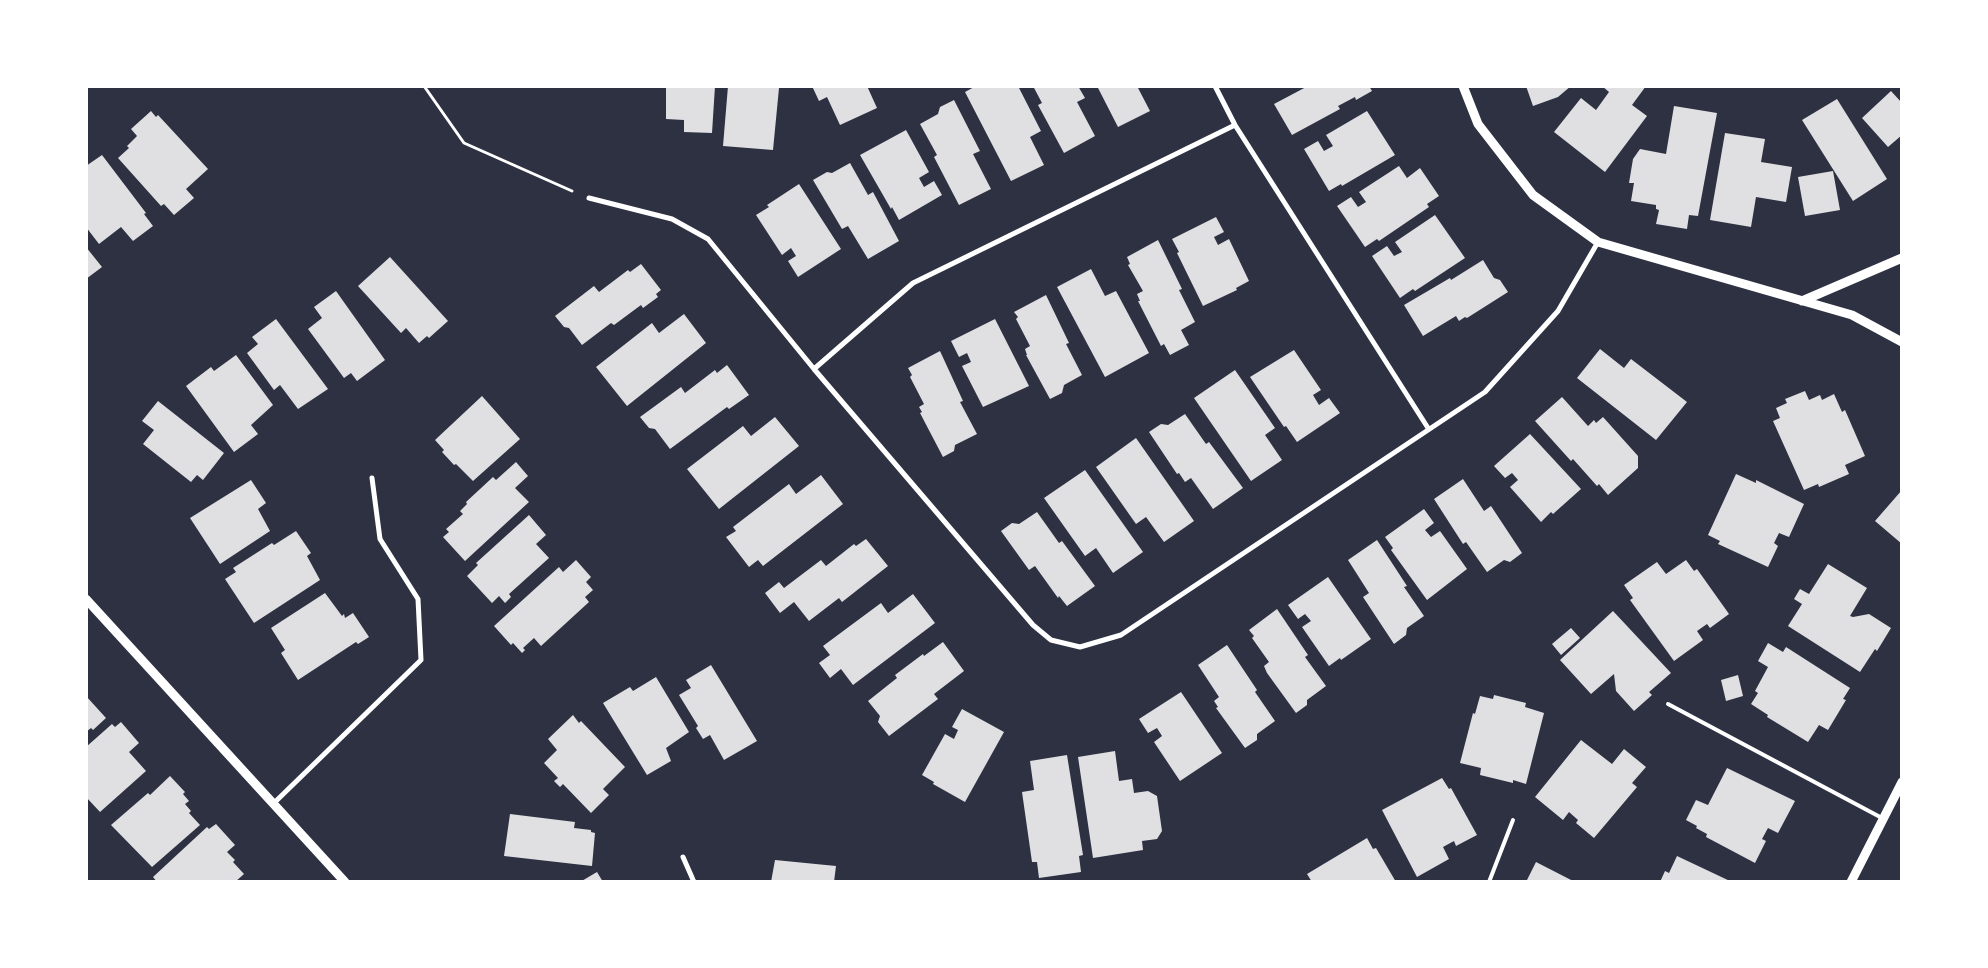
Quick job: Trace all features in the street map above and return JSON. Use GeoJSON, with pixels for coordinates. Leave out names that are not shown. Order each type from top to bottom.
{"type":"FeatureCollection","features":[{"type":"Feature","properties":{"kind":"street"},"geometry":{"type":"LineString","coordinates":[[1215,86],[1235,125],[1428,428]]}},
{"type":"Feature","properties":{"kind":"street"},"geometry":{"type":"LineString","coordinates":[[1463,86],[1478,124],[1533,195],[1598,242],[1852,315],[1902,342]]}},
{"type":"Feature","properties":{"kind":"street"},"geometry":{"type":"LineString","coordinates":[[814,368],[913,283],[1235,125]]}},
{"type":"Feature","properties":{"kind":"street"},"geometry":{"type":"LineString","coordinates":[[589,198],[672,219],[708,239],[814,368],[1033,625],[1051,640],[1080,647],[1121,635],[1428,428],[1485,392],[1558,311],[1598,242]]}},
{"type":"Feature","properties":{"kind":"street"},"geometry":{"type":"LineString","coordinates":[[1802,301],[1902,258]]}},
{"type":"Feature","properties":{"kind":"street"},"geometry":{"type":"LineString","coordinates":[[274,803],[421,660],[418,599],[380,539],[372,478]]}},
{"type":"Feature","properties":{"kind":"street"},"geometry":{"type":"LineString","coordinates":[[86,599],[345,882]]}},
{"type":"Feature","properties":{"kind":"street"},"geometry":{"type":"LineString","coordinates":[[1850,882],[1902,782]]}},
{"type":"Feature","properties":{"kind":"street"},"geometry":{"type":"LineString","coordinates":[[683,857],[694,882]]}},
{"type":"Feature","properties":{"kind":"lane"},"geometry":{"type":"LineString","coordinates":[[1668,704],[1883,819]]}},
{"type":"Feature","properties":{"kind":"lane"},"geometry":{"type":"LineString","coordinates":[[1489,882],[1513,820]]}},
{"type":"Feature","properties":{"kind":"path"},"geometry":{"type":"LineString","coordinates":[[424,86],[464,143],[589,198]]}},
{"type":"Feature","properties":{"kind":"building"},"geometry":{"type":"Polygon","coordinates":[[[666,86],[715,86],[712,133],[684,132],[684,120],[666,119],[666,86]]]}},
{"type":"Feature","properties":{"kind":"building"},"geometry":{"type":"Polygon","coordinates":[[[728,86],[779,88],[773,150],[723,146],[728,86]]]}},
{"type":"Feature","properties":{"kind":"building"},"geometry":{"type":"Polygon","coordinates":[[[812,86],[867,86],[877,108],[840,125],[827,97],[819,101],[812,86]]]}},
{"type":"Feature","properties":{"kind":"building"},"geometry":{"type":"Polygon","coordinates":[[[976,86],[1018,86],[1041,131],[1030,137],[1044,165],[1011,181],[965,92],[976,86]]]}},
{"type":"Feature","properties":{"kind":"building"},"geometry":{"type":"Polygon","coordinates":[[[1033,86],[1078,86],[1085,98],[1077,102],[1095,136],[1064,153],[1038,105],[1042,103],[1033,86]]]}},
{"type":"Feature","properties":{"kind":"building"},"geometry":{"type":"Polygon","coordinates":[[[1097,86],[1137,86],[1150,111],[1118,127],[1097,86]]]}},
{"type":"Feature","properties":{"kind":"building"},"geometry":{"type":"Polygon","coordinates":[[[1308,86],[1369,86],[1372,91],[1356,100],[1355,97],[1338,106],[1340,109],[1292,135],[1274,104],[1308,86]]]}},
{"type":"Feature","properties":{"kind":"building"},"geometry":{"type":"Polygon","coordinates":[[[1526,86],[1571,86],[1558,97],[1533,106],[1526,86]]]}},
{"type":"Feature","properties":{"kind":"building"},"geometry":{"type":"Polygon","coordinates":[[[1602,86],[1646,86],[1632,105],[1647,116],[1605,172],[1554,132],[1581,98],[1596,110],[1609,92],[1602,86]]]}},
{"type":"Feature","properties":{"kind":"building"},"geometry":{"type":"Polygon","coordinates":[[[1891,91],[1902,103],[1902,135],[1888,147],[1862,118],[1891,91]]]}},
{"type":"Feature","properties":{"kind":"building"},"geometry":{"type":"Polygon","coordinates":[[[1837,99],[1887,179],[1853,201],[1802,120],[1837,99]]]}},
{"type":"Feature","properties":{"kind":"building"},"geometry":{"type":"Polygon","coordinates":[[[954,100],[980,151],[973,154],[991,189],[959,205],[934,157],[937,155],[920,124],[938,114],[940,107],[954,100]]]}},
{"type":"Feature","properties":{"kind":"building"},"geometry":{"type":"Polygon","coordinates":[[[1674,106],[1717,113],[1698,216],[1689,215],[1687,229],[1656,224],[1659,210],[1656,209],[1656,205],[1631,201],[1634,183],[1629,183],[1633,159],[1640,149],[1666,154],[1674,106]]]}},
{"type":"Feature","properties":{"kind":"building"},"geometry":{"type":"Polygon","coordinates":[[[151,111],[156,117],[158,115],[208,169],[186,189],[194,198],[174,215],[164,204],[161,206],[118,158],[129,148],[127,146],[137,136],[131,129],[151,111]]]}},
{"type":"Feature","properties":{"kind":"building"},"geometry":{"type":"Polygon","coordinates":[[[1367,111],[1395,155],[1342,186],[1341,184],[1329,191],[1304,149],[1318,141],[1324,151],[1333,146],[1326,135],[1367,111]]]}},
{"type":"Feature","properties":{"kind":"building"},"geometry":{"type":"Polygon","coordinates":[[[906,130],[929,172],[919,178],[924,187],[934,181],[942,195],[899,220],[860,155],[906,130]]]}},
{"type":"Feature","properties":{"kind":"building"},"geometry":{"type":"Polygon","coordinates":[[[1725,133],[1765,139],[1761,162],[1792,167],[1786,202],[1756,197],[1751,227],[1710,220],[1725,133]]]}},
{"type":"Feature","properties":{"kind":"building"},"geometry":{"type":"Polygon","coordinates":[[[102,155],[146,213],[144,214],[153,226],[133,241],[121,227],[99,244],[86,227],[86,166],[102,155]]]}},
{"type":"Feature","properties":{"kind":"building"},"geometry":{"type":"Polygon","coordinates":[[[850,163],[868,195],[873,192],[899,241],[868,259],[848,226],[842,229],[813,180],[827,172],[832,173],[850,163]]]}},
{"type":"Feature","properties":{"kind":"building"},"geometry":{"type":"Polygon","coordinates":[[[1399,166],[1407,178],[1420,168],[1439,196],[1427,204],[1429,207],[1379,241],[1377,239],[1365,247],[1337,206],[1351,197],[1358,207],[1366,202],[1359,192],[1399,166]]]}},
{"type":"Feature","properties":{"kind":"building"},"geometry":{"type":"Polygon","coordinates":[[[1833,171],[1840,210],[1805,216],[1798,177],[1833,171]]]}},
{"type":"Feature","properties":{"kind":"building"},"geometry":{"type":"Polygon","coordinates":[[[799,184],[841,249],[798,277],[788,261],[796,256],[791,248],[782,255],[756,215],[769,207],[767,205],[799,184]]]}},
{"type":"Feature","properties":{"kind":"building"},"geometry":{"type":"Polygon","coordinates":[[[1435,215],[1465,258],[1415,291],[1413,289],[1400,298],[1372,256],[1387,246],[1394,256],[1402,252],[1395,242],[1435,215]]]}},
{"type":"Feature","properties":{"kind":"building"},"geometry":{"type":"Polygon","coordinates":[[[1216,217],[1224,232],[1214,237],[1218,245],[1229,239],[1249,281],[1236,288],[1237,290],[1203,306],[1172,239],[1216,217]]]}},
{"type":"Feature","properties":{"kind":"building"},"geometry":{"type":"Polygon","coordinates":[[[1158,240],[1182,289],[1179,290],[1195,322],[1181,330],[1189,345],[1170,355],[1164,344],[1161,346],[1138,301],[1140,301],[1137,294],[1143,291],[1128,265],[1130,264],[1127,257],[1158,240]]]}},
{"type":"Feature","properties":{"kind":"building"},"geometry":{"type":"Polygon","coordinates":[[[86,247],[102,267],[86,279],[86,247]]]}},
{"type":"Feature","properties":{"kind":"building"},"geometry":{"type":"Polygon","coordinates":[[[390,257],[448,321],[429,338],[427,336],[419,343],[406,328],[401,333],[358,286],[390,257]]]}},
{"type":"Feature","properties":{"kind":"building"},"geometry":{"type":"Polygon","coordinates":[[[1483,260],[1494,278],[1500,280],[1508,292],[1467,318],[1465,317],[1459,321],[1456,316],[1423,336],[1404,305],[1450,278],[1451,280],[1483,260]]]}},
{"type":"Feature","properties":{"kind":"building"},"geometry":{"type":"Polygon","coordinates":[[[641,264],[661,290],[656,294],[658,297],[643,308],[641,305],[614,325],[611,323],[582,345],[569,328],[564,327],[555,316],[594,286],[599,292],[628,270],[630,272],[641,264]]]}},
{"type":"Feature","properties":{"kind":"building"},"geometry":{"type":"Polygon","coordinates":[[[1091,269],[1105,296],[1116,291],[1149,353],[1105,377],[1057,287],[1091,269]]]}},
{"type":"Feature","properties":{"kind":"building"},"geometry":{"type":"Polygon","coordinates":[[[336,291],[385,360],[357,381],[351,373],[344,378],[308,329],[322,318],[314,307],[336,291]]]}},
{"type":"Feature","properties":{"kind":"building"},"geometry":{"type":"Polygon","coordinates":[[[1046,295],[1069,343],[1066,344],[1082,375],[1064,385],[1062,393],[1050,399],[1026,355],[1025,349],[1030,346],[1014,312],[1046,295]]]}},
{"type":"Feature","properties":{"kind":"building"},"geometry":{"type":"Polygon","coordinates":[[[684,314],[706,343],[627,406],[596,367],[652,323],[659,333],[684,314]]]}},
{"type":"Feature","properties":{"kind":"building"},"geometry":{"type":"Polygon","coordinates":[[[276,319],[328,389],[298,409],[280,385],[274,390],[247,353],[258,344],[252,337],[276,319]]]}},
{"type":"Feature","properties":{"kind":"building"},"geometry":{"type":"Polygon","coordinates":[[[995,319],[1029,386],[983,407],[962,366],[971,362],[967,353],[959,357],[951,341],[995,319]]]}},
{"type":"Feature","properties":{"kind":"building"},"geometry":{"type":"Polygon","coordinates":[[[1600,349],[1624,368],[1631,359],[1687,402],[1656,440],[1577,378],[1600,349]]]}},
{"type":"Feature","properties":{"kind":"building"},"geometry":{"type":"Polygon","coordinates":[[[1294,350],[1321,390],[1313,395],[1319,405],[1329,398],[1340,413],[1297,442],[1286,426],[1284,427],[1250,377],[1294,350]]]}},
{"type":"Feature","properties":{"kind":"building"},"geometry":{"type":"Polygon","coordinates":[[[940,351],[963,401],[960,402],[977,434],[955,445],[954,451],[943,457],[920,413],[922,412],[919,407],[924,404],[910,377],[912,375],[908,368],[940,351]]]}},
{"type":"Feature","properties":{"kind":"building"},"geometry":{"type":"Polygon","coordinates":[[[236,355],[273,405],[251,425],[258,434],[234,452],[186,386],[211,367],[214,371],[236,355]]]}},
{"type":"Feature","properties":{"kind":"building"},"geometry":{"type":"Polygon","coordinates":[[[727,365],[749,395],[729,409],[727,407],[670,449],[655,429],[649,428],[640,417],[681,387],[685,393],[715,370],[717,373],[727,365]]]}},
{"type":"Feature","properties":{"kind":"building"},"geometry":{"type":"Polygon","coordinates":[[[1235,370],[1275,428],[1265,435],[1282,460],[1251,481],[1194,398],[1235,370]]]}},
{"type":"Feature","properties":{"kind":"building"},"geometry":{"type":"Polygon","coordinates":[[[1805,391],[1809,400],[1820,395],[1822,400],[1834,394],[1842,412],[1845,410],[1865,456],[1845,465],[1849,474],[1819,487],[1818,484],[1804,490],[1773,421],[1780,418],[1776,408],[1787,403],[1785,399],[1805,391]]]}},
{"type":"Feature","properties":{"kind":"building"},"geometry":{"type":"Polygon","coordinates":[[[482,396],[520,439],[473,481],[456,464],[454,465],[442,452],[444,450],[435,440],[482,396]]]}},
{"type":"Feature","properties":{"kind":"building"},"geometry":{"type":"Polygon","coordinates":[[[1562,397],[1588,426],[1594,420],[1596,423],[1603,417],[1638,456],[1638,468],[1608,495],[1599,484],[1597,486],[1573,459],[1571,461],[1535,421],[1562,397]]]}},
{"type":"Feature","properties":{"kind":"building"},"geometry":{"type":"Polygon","coordinates":[[[158,401],[224,453],[203,480],[197,475],[191,482],[143,444],[154,430],[142,421],[158,401]]]}},
{"type":"Feature","properties":{"kind":"building"},"geometry":{"type":"Polygon","coordinates":[[[1185,414],[1206,444],[1209,442],[1243,488],[1213,509],[1191,478],[1185,482],[1179,473],[1177,474],[1149,432],[1161,424],[1168,425],[1185,414]]]}},
{"type":"Feature","properties":{"kind":"building"},"geometry":{"type":"Polygon","coordinates":[[[775,417],[799,446],[719,509],[687,469],[743,426],[751,436],[775,417]]]}},
{"type":"Feature","properties":{"kind":"building"},"geometry":{"type":"Polygon","coordinates":[[[1530,434],[1581,489],[1541,522],[1510,487],[1518,480],[1512,473],[1505,478],[1494,466],[1530,434]]]}},
{"type":"Feature","properties":{"kind":"building"},"geometry":{"type":"Polygon","coordinates":[[[1136,438],[1194,521],[1164,542],[1146,517],[1136,524],[1096,467],[1136,438]]]}},
{"type":"Feature","properties":{"kind":"building"},"geometry":{"type":"Polygon","coordinates":[[[516,462],[528,476],[515,488],[529,502],[465,561],[443,537],[449,532],[446,529],[463,514],[460,511],[467,504],[466,502],[493,477],[496,480],[516,462]]]}},
{"type":"Feature","properties":{"kind":"building"},"geometry":{"type":"Polygon","coordinates":[[[1085,470],[1143,552],[1113,573],[1096,548],[1085,556],[1044,498],[1085,470]]]}},
{"type":"Feature","properties":{"kind":"building"},"geometry":{"type":"Polygon","coordinates":[[[1736,474],[1756,483],[1756,480],[1804,504],[1789,537],[1779,533],[1774,543],[1778,546],[1768,567],[1718,544],[1720,541],[1708,535],[1736,474]]]}},
{"type":"Feature","properties":{"kind":"building"},"geometry":{"type":"Polygon","coordinates":[[[821,475],[843,504],[763,566],[758,560],[749,567],[726,537],[736,531],[733,527],[789,484],[796,494],[821,475]]]}},
{"type":"Feature","properties":{"kind":"building"},"geometry":{"type":"Polygon","coordinates":[[[1463,479],[1484,511],[1491,506],[1522,553],[1510,562],[1504,560],[1487,572],[1466,542],[1463,544],[1434,499],[1463,479]]]}},
{"type":"Feature","properties":{"kind":"building"},"geometry":{"type":"Polygon","coordinates":[[[251,480],[266,503],[258,509],[270,531],[220,564],[190,518],[251,480]]]}},
{"type":"Feature","properties":{"kind":"building"},"geometry":{"type":"Polygon","coordinates":[[[1902,490],[1902,544],[1875,521],[1902,490]]]}},
{"type":"Feature","properties":{"kind":"building"},"geometry":{"type":"Polygon","coordinates":[[[1424,509],[1434,523],[1425,530],[1431,537],[1440,531],[1467,569],[1427,600],[1391,550],[1393,548],[1385,537],[1424,509]]]}},
{"type":"Feature","properties":{"kind":"building"},"geometry":{"type":"Polygon","coordinates":[[[1037,512],[1059,543],[1062,541],[1095,586],[1067,606],[1059,596],[1058,598],[1035,566],[1029,570],[1001,531],[1012,523],[1019,524],[1037,512]]]}},
{"type":"Feature","properties":{"kind":"building"},"geometry":{"type":"Polygon","coordinates":[[[529,515],[546,535],[536,544],[549,558],[509,594],[511,597],[505,603],[499,596],[492,603],[467,576],[478,565],[476,563],[529,515]]]}},
{"type":"Feature","properties":{"kind":"building"},"geometry":{"type":"Polygon","coordinates":[[[296,531],[311,553],[307,556],[320,580],[254,623],[225,579],[236,572],[233,568],[272,543],[274,545],[296,531]]]}},
{"type":"Feature","properties":{"kind":"building"},"geometry":{"type":"Polygon","coordinates":[[[866,539],[888,566],[842,602],[839,598],[809,621],[794,602],[780,613],[765,593],[779,582],[784,588],[821,560],[826,566],[854,544],[856,546],[866,539]]]}},
{"type":"Feature","properties":{"kind":"building"},"geometry":{"type":"Polygon","coordinates":[[[1377,540],[1407,586],[1404,587],[1424,616],[1407,628],[1406,635],[1394,644],[1363,597],[1369,593],[1348,560],[1377,540]]]}},
{"type":"Feature","properties":{"kind":"building"},"geometry":{"type":"Polygon","coordinates":[[[576,560],[591,577],[586,582],[593,590],[585,597],[589,602],[541,646],[534,638],[523,648],[525,650],[522,653],[513,643],[511,645],[494,626],[559,567],[563,572],[576,560]]]}},
{"type":"Feature","properties":{"kind":"building"},"geometry":{"type":"Polygon","coordinates":[[[1686,560],[1694,571],[1697,569],[1729,614],[1710,628],[1707,624],[1697,631],[1703,640],[1674,661],[1630,600],[1633,598],[1624,585],[1657,562],[1666,574],[1686,560]]]}},
{"type":"Feature","properties":{"kind":"building"},"geometry":{"type":"Polygon","coordinates":[[[1828,564],[1867,588],[1850,616],[1869,614],[1891,628],[1877,651],[1875,649],[1860,672],[1788,626],[1802,604],[1794,599],[1800,589],[1809,594],[1828,564]]]}},
{"type":"Feature","properties":{"kind":"building"},"geometry":{"type":"Polygon","coordinates":[[[1328,577],[1371,639],[1329,666],[1302,627],[1311,621],[1305,614],[1298,619],[1288,605],[1328,577]]]}},
{"type":"Feature","properties":{"kind":"building"},"geometry":{"type":"Polygon","coordinates":[[[325,593],[342,616],[344,614],[345,618],[353,613],[369,637],[358,644],[356,642],[298,680],[281,653],[285,650],[271,628],[325,593]]]}},
{"type":"Feature","properties":{"kind":"building"},"geometry":{"type":"Polygon","coordinates":[[[913,594],[935,623],[853,685],[841,669],[830,678],[819,663],[830,655],[823,646],[881,603],[888,613],[913,594]]]}},
{"type":"Feature","properties":{"kind":"building"},"geometry":{"type":"Polygon","coordinates":[[[1277,609],[1308,655],[1305,657],[1326,686],[1307,700],[1307,705],[1296,713],[1267,673],[1264,666],[1269,662],[1252,638],[1254,636],[1249,630],[1277,609]]]}},
{"type":"Feature","properties":{"kind":"building"},"geometry":{"type":"Polygon","coordinates":[[[1613,611],[1671,673],[1649,692],[1652,695],[1634,711],[1616,691],[1614,674],[1591,694],[1560,660],[1613,611]]]}},
{"type":"Feature","properties":{"kind":"building"},"geometry":{"type":"Polygon","coordinates":[[[1571,628],[1580,638],[1561,655],[1552,644],[1571,628]]]}},
{"type":"Feature","properties":{"kind":"building"},"geometry":{"type":"Polygon","coordinates":[[[943,642],[964,671],[934,694],[938,699],[889,736],[878,722],[880,716],[868,701],[897,678],[895,675],[943,642]]]}},
{"type":"Feature","properties":{"kind":"building"},"geometry":{"type":"Polygon","coordinates":[[[1768,643],[1783,652],[1786,647],[1850,688],[1843,699],[1846,700],[1828,730],[1819,725],[1808,742],[1767,717],[1768,715],[1751,704],[1758,693],[1755,691],[1768,667],[1758,661],[1768,643]]]}},
{"type":"Feature","properties":{"kind":"building"},"geometry":{"type":"Polygon","coordinates":[[[1227,645],[1275,721],[1257,734],[1257,740],[1245,748],[1216,708],[1218,707],[1214,701],[1219,697],[1198,665],[1227,645]]]}},
{"type":"Feature","properties":{"kind":"building"},"geometry":{"type":"Polygon","coordinates":[[[711,665],[757,741],[724,760],[710,735],[703,739],[696,728],[698,726],[679,695],[691,688],[686,680],[711,665]]]}},
{"type":"Feature","properties":{"kind":"building"},"geometry":{"type":"Polygon","coordinates":[[[1738,675],[1743,696],[1726,701],[1721,680],[1738,675]]]}},
{"type":"Feature","properties":{"kind":"building"},"geometry":{"type":"Polygon","coordinates":[[[656,677],[689,732],[666,748],[671,761],[647,775],[603,703],[630,687],[633,691],[656,677]]]}},
{"type":"Feature","properties":{"kind":"building"},"geometry":{"type":"Polygon","coordinates":[[[1181,692],[1222,753],[1180,781],[1154,742],[1162,736],[1157,728],[1148,733],[1139,719],[1181,692]]]}},
{"type":"Feature","properties":{"kind":"building"},"geometry":{"type":"Polygon","coordinates":[[[1494,695],[1526,703],[1525,707],[1544,713],[1526,784],[1513,780],[1513,783],[1480,775],[1481,768],[1460,763],[1473,713],[1475,714],[1480,696],[1493,699],[1494,695]]]}},
{"type":"Feature","properties":{"kind":"building"},"geometry":{"type":"Polygon","coordinates":[[[86,696],[106,718],[93,730],[91,728],[86,732],[86,696]]]}},
{"type":"Feature","properties":{"kind":"building"},"geometry":{"type":"Polygon","coordinates":[[[962,709],[1004,732],[965,802],[933,784],[934,782],[922,775],[945,734],[954,739],[958,730],[952,727],[962,709]]]}},
{"type":"Feature","properties":{"kind":"building"},"geometry":{"type":"Polygon","coordinates":[[[573,715],[625,767],[603,789],[609,795],[591,813],[563,784],[560,787],[554,781],[558,778],[544,763],[557,750],[548,739],[573,715]]]}},
{"type":"Feature","properties":{"kind":"building"},"geometry":{"type":"Polygon","coordinates":[[[121,722],[139,743],[129,752],[146,771],[100,812],[86,797],[86,747],[112,724],[115,727],[121,722]]]}},
{"type":"Feature","properties":{"kind":"building"},"geometry":{"type":"Polygon","coordinates":[[[1581,740],[1612,764],[1624,749],[1646,767],[1632,783],[1637,787],[1594,838],[1576,823],[1578,820],[1569,812],[1563,820],[1535,797],[1581,740]]]}},
{"type":"Feature","properties":{"kind":"building"},"geometry":{"type":"Polygon","coordinates":[[[1115,751],[1119,781],[1132,779],[1134,793],[1148,791],[1157,796],[1162,831],[1157,839],[1142,841],[1143,850],[1093,858],[1078,757],[1115,751]]]}},
{"type":"Feature","properties":{"kind":"building"},"geometry":{"type":"Polygon","coordinates":[[[1067,755],[1083,855],[1079,856],[1081,872],[1039,878],[1037,862],[1032,862],[1022,792],[1034,790],[1030,761],[1067,755]]]}},
{"type":"Feature","properties":{"kind":"building"},"geometry":{"type":"Polygon","coordinates":[[[1727,768],[1795,801],[1778,833],[1768,828],[1762,839],[1766,841],[1755,863],[1706,837],[1707,834],[1686,820],[1696,800],[1708,805],[1727,768]]]}},
{"type":"Feature","properties":{"kind":"building"},"geometry":{"type":"Polygon","coordinates":[[[170,776],[185,792],[183,794],[189,801],[185,804],[191,811],[189,813],[200,825],[152,867],[111,825],[148,793],[150,795],[170,776]]]}},
{"type":"Feature","properties":{"kind":"building"},"geometry":{"type":"Polygon","coordinates":[[[1442,778],[1449,789],[1451,788],[1477,835],[1456,846],[1454,841],[1443,847],[1449,859],[1417,877],[1382,810],[1442,778]]]}},
{"type":"Feature","properties":{"kind":"building"},"geometry":{"type":"Polygon","coordinates":[[[510,814],[575,822],[574,828],[591,830],[591,832],[595,833],[592,866],[504,856],[510,814]]]}},
{"type":"Feature","properties":{"kind":"building"},"geometry":{"type":"Polygon","coordinates":[[[216,824],[235,845],[227,852],[244,874],[235,882],[157,882],[153,877],[207,827],[209,829],[216,824]]]}},
{"type":"Feature","properties":{"kind":"building"},"geometry":{"type":"Polygon","coordinates":[[[1367,838],[1373,849],[1376,848],[1396,882],[1312,882],[1307,874],[1367,838]]]}},
{"type":"Feature","properties":{"kind":"building"},"geometry":{"type":"Polygon","coordinates":[[[1677,856],[1732,882],[1660,882],[1665,871],[1669,873],[1677,856]]]}},
{"type":"Feature","properties":{"kind":"building"},"geometry":{"type":"Polygon","coordinates":[[[775,860],[836,866],[834,882],[771,882],[775,860]]]}},
{"type":"Feature","properties":{"kind":"building"},"geometry":{"type":"Polygon","coordinates":[[[1536,862],[1575,882],[1526,882],[1536,862]]]}},
{"type":"Feature","properties":{"kind":"building"},"geometry":{"type":"Polygon","coordinates":[[[597,872],[603,882],[580,882],[597,872]]]}}]}
